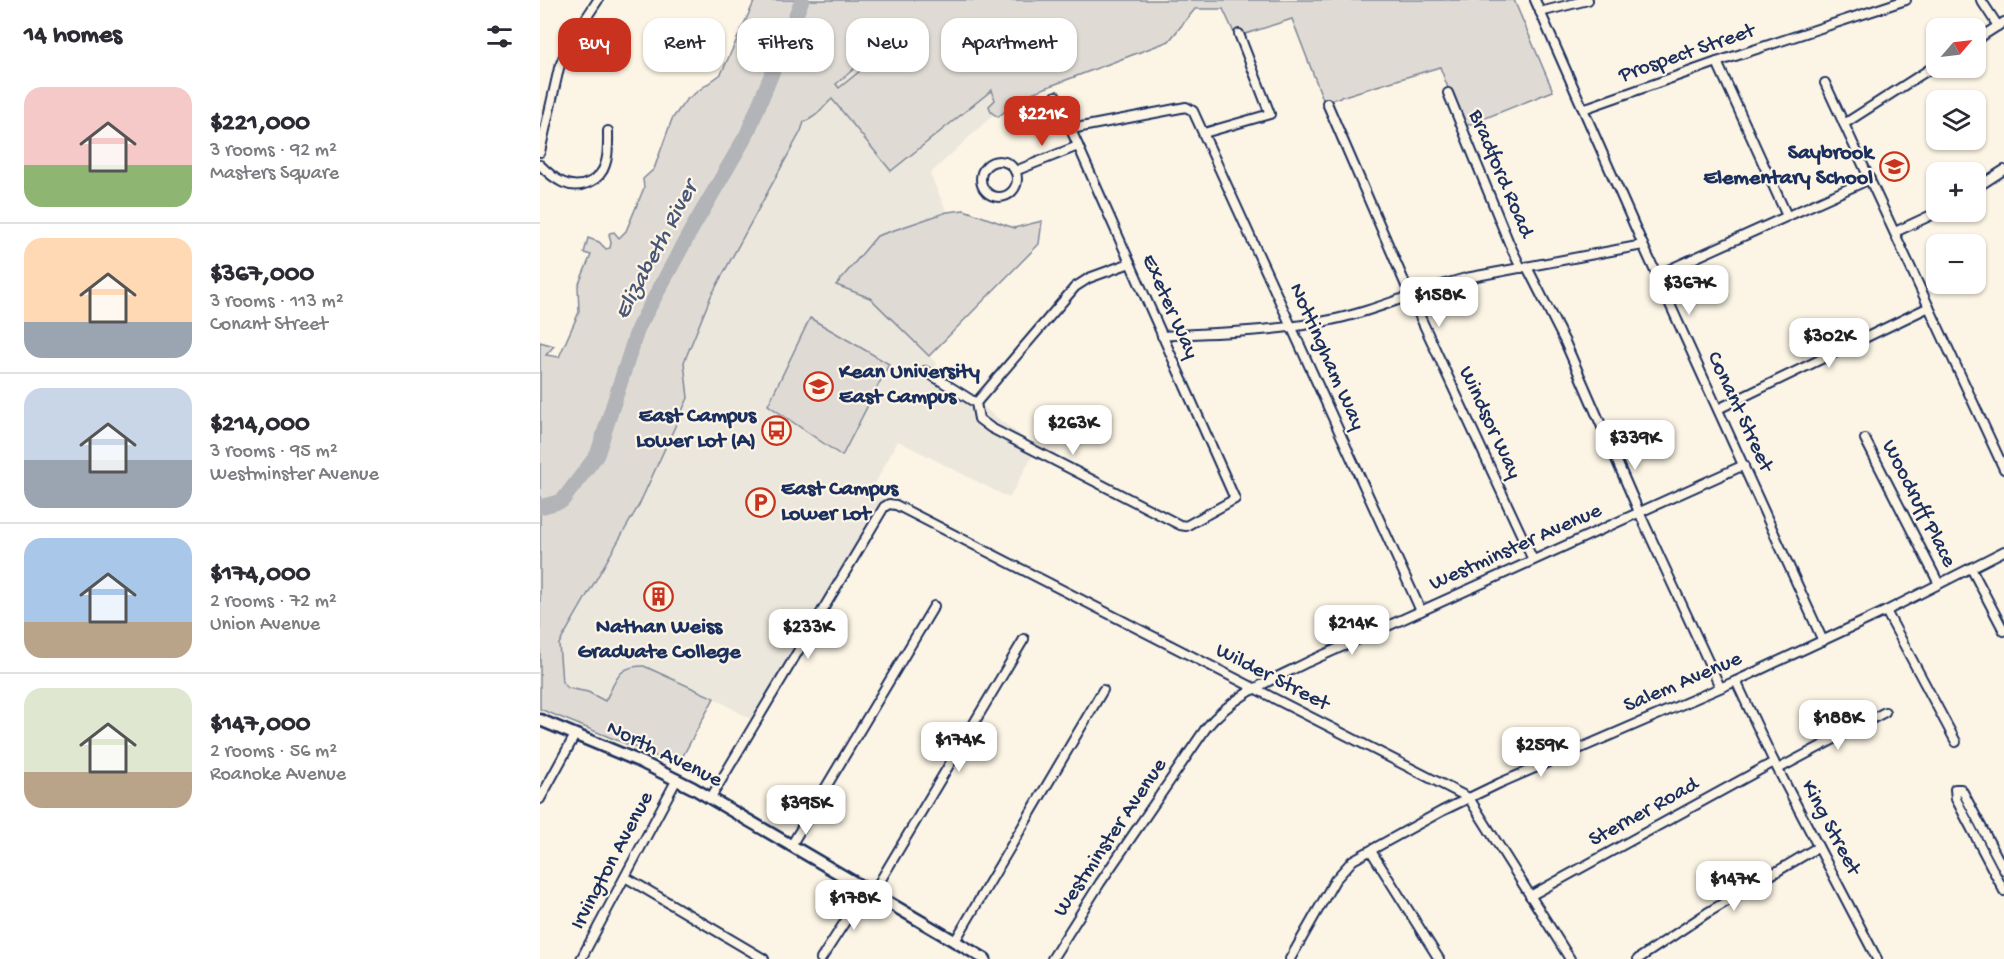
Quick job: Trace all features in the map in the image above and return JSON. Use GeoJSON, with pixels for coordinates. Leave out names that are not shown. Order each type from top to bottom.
{"type":"FeatureCollection","features":[{"type":"Feature","properties":{"kind":"main road","name":"North Avenue"},"geometry":{"type":"LineString","coordinates":[[540,720],[677,779],[792,844],[985,959]]}},
{"type":"Feature","properties":{"kind":"street"},"geometry":{"type":"LineString","coordinates":[[540,152],[560,68],[569,44],[598,0]]}},
{"type":"Feature","properties":{"kind":"street","name":"Conant Street"},"geometry":{"type":"LineString","coordinates":[[1535,0],[1643,245],[1823,640]]}},
{"type":"Feature","properties":{"kind":"street"},"geometry":{"type":"LineString","coordinates":[[1540,12],[1588,0]]}},
{"type":"Feature","properties":{"kind":"street","name":"Prospect Street"},"geometry":{"type":"LineString","coordinates":[[1583,109],[1906,0]]}},
{"type":"Feature","properties":{"kind":"street"},"geometry":{"type":"LineString","coordinates":[[1981,0],[2001,24],[1986,34]]}},
{"type":"Feature","properties":{"kind":"street"},"geometry":{"type":"LineString","coordinates":[[1204,133],[1270,114],[1239,34]]}},
{"type":"Feature","properties":{"kind":"street"},"geometry":{"type":"LineString","coordinates":[[1718,62],[1787,216]]}},
{"type":"Feature","properties":{"kind":"street"},"geometry":{"type":"LineString","coordinates":[[1844,124],[1926,71]]}},
{"type":"Feature","properties":{"kind":"street"},"geometry":{"type":"LineString","coordinates":[[1825,83],[2004,469]]}},
{"type":"Feature","properties":{"kind":"street","name":"Bradford Road"},"geometry":{"type":"LineString","coordinates":[[1448,93],[1509,243],[1565,342],[1639,512],[1720,687]]}},
{"type":"Feature","properties":{"kind":"street","name":"Exeter Way"},"geometry":{"type":"LineString","coordinates":[[976,404],[979,419],[991,428],[1180,525],[1186,526],[1235,499],[1056,96]]}},
{"type":"Feature","properties":{"kind":"street","name":"Windsor Way"},"geometry":{"type":"LineString","coordinates":[[1327,103],[1410,295],[1533,560]]}},
{"type":"Feature","properties":{"kind":"street","name":"Nottingham Way"},"geometry":{"type":"LineString","coordinates":[[1071,129],[1186,107],[1193,111],[1421,611]]}},
{"type":"Feature","properties":{"kind":"street"},"geometry":{"type":"LineString","coordinates":[[540,165],[554,177],[570,186],[588,183],[599,175],[606,164],[608,131]]}},
{"type":"Feature","properties":{"kind":"street"},"geometry":{"type":"LineString","coordinates":[[1015,171],[1078,146]]}},
{"type":"Feature","properties":{"kind":"street"},"geometry":{"type":"LineString","coordinates":[[995,160],[1007,162],[1015,171],[1015,187],[1002,197],[990,195],[980,182],[982,171],[995,160]]}},
{"type":"Feature","properties":{"kind":"street"},"geometry":{"type":"LineString","coordinates":[[1986,181],[2001,171],[2004,181]]}},
{"type":"Feature","properties":{"kind":"street"},"geometry":{"type":"LineString","coordinates":[[1657,275],[1870,179]]}},
{"type":"Feature","properties":{"kind":"street"},"geometry":{"type":"LineString","coordinates":[[1895,232],[1926,218]]}},
{"type":"Feature","properties":{"kind":"street"},"geometry":{"type":"LineString","coordinates":[[1162,336],[1266,330],[1326,321],[1353,315],[1458,280],[1643,245]]}},
{"type":"Feature","properties":{"kind":"street"},"geometry":{"type":"LineString","coordinates":[[925,371],[976,404],[1075,287],[1089,278],[1130,263]]}},
{"type":"Feature","properties":{"kind":"street"},"geometry":{"type":"LineString","coordinates":[[1718,409],[1929,307]]}},
{"type":"Feature","properties":{"kind":"street","name":"Woodruff Place"},"geometry":{"type":"LineString","coordinates":[[1865,440],[1939,585]]}},
{"type":"Feature","properties":{"kind":"street","name":"Westminster Avenue"},"geometry":{"type":"LineString","coordinates":[[1052,959],[1100,883],[1206,728],[1232,701],[1253,688],[1744,465]]}},
{"type":"Feature","properties":{"kind":"street","name":"Wilder Street"},"geometry":{"type":"LineString","coordinates":[[710,799],[884,507],[889,504],[896,505],[1468,798]]}},
{"type":"Feature","properties":{"kind":"street","name":"Salem Avenue"},"geometry":{"type":"LineString","coordinates":[[1290,959],[1335,880],[1353,860],[1468,798],[1552,759],[1736,681],[1886,611],[2004,551]]}},
{"type":"Feature","properties":{"kind":"street"},"geometry":{"type":"LineString","coordinates":[[1971,568],[2004,631]]}},
{"type":"Feature","properties":{"kind":"street"},"geometry":{"type":"LineString","coordinates":[[792,844],[934,606]]}},
{"type":"Feature","properties":{"kind":"street"},"geometry":{"type":"LineString","coordinates":[[1886,611],[1956,742]]}},
{"type":"Feature","properties":{"kind":"street"},"geometry":{"type":"LineString","coordinates":[[820,959],[869,891],[1024,639]]}},
{"type":"Feature","properties":{"kind":"street","name":"King Street"},"geometry":{"type":"LineString","coordinates":[[1736,681],[1776,765],[1877,959]]}},
{"type":"Feature","properties":{"kind":"street"},"geometry":{"type":"LineString","coordinates":[[955,941],[1103,690]]}},
{"type":"Feature","properties":{"kind":"street","name":"Sterner Road"},"geometry":{"type":"LineString","coordinates":[[1530,896],[1776,765],[1885,712]]}},
{"type":"Feature","properties":{"kind":"street"},"geometry":{"type":"LineString","coordinates":[[540,799],[575,735]]}},
{"type":"Feature","properties":{"kind":"street","name":"Irvington Avenue"},"geometry":{"type":"LineString","coordinates":[[581,959],[677,779]]}},
{"type":"Feature","properties":{"kind":"street"},"geometry":{"type":"LineString","coordinates":[[2004,870],[1964,792],[1961,789],[1955,789],[1956,799],[2004,891]]}},
{"type":"Feature","properties":{"kind":"street"},"geometry":{"type":"LineString","coordinates":[[1468,798],[1570,959]]}},
{"type":"Feature","properties":{"kind":"street"},"geometry":{"type":"LineString","coordinates":[[1980,844],[1988,840]]}},
{"type":"Feature","properties":{"kind":"street"},"geometry":{"type":"LineString","coordinates":[[1638,959],[1707,913],[1818,847]]}},
{"type":"Feature","properties":{"kind":"street"},"geometry":{"type":"LineString","coordinates":[[1371,851],[1439,959]]}},
{"type":"Feature","properties":{"kind":"street"},"geometry":{"type":"LineString","coordinates":[[625,877],[764,959]]}},
{"type":"Feature","properties":{"kind":"shaded area"},"geometry":{"type":"Polygon","coordinates":[[[755,0],[1514,0],[1553,91],[1463,127],[1440,67],[1324,102],[1292,19],[1236,37],[1223,9],[1195,9],[1169,41],[1024,96],[998,117],[991,112],[989,106],[995,100],[992,90],[891,171],[832,99],[816,115],[804,122],[711,296],[684,362],[688,398],[639,505],[559,644],[562,682],[568,688],[588,692],[605,701],[618,676],[628,668],[635,666],[644,666],[714,698],[678,765],[540,709],[540,342],[554,346],[546,355],[559,357],[579,312],[578,286],[591,255],[584,253],[588,238],[599,242],[606,249],[610,248],[610,233],[614,232],[619,238],[626,231],[644,188],[643,179],[654,169],[672,119],[686,100],[725,72],[725,65],[737,39],[737,72],[834,72],[834,18],[747,18],[755,0]]]}},
{"type":"Feature","properties":{"kind":"shaded area","name":"Kean University East Campus"},"geometry":{"type":"Polygon","coordinates":[[[929,50],[941,54],[941,72],[994,72],[1008,77],[998,117],[994,114],[930,174],[947,212],[877,236],[870,298],[937,364],[931,373],[979,404],[1037,448],[1009,498],[898,441],[871,491],[887,501],[815,623],[752,720],[714,698],[678,765],[540,709],[540,679],[639,505],[688,398],[684,362],[711,296],[804,122],[836,85],[851,72],[929,72],[929,50]]]}},
{"type":"Feature","properties":{"kind":"shaded area"},"geometry":{"type":"Polygon","coordinates":[[[964,210],[1014,228],[1042,221],[1039,244],[929,356],[870,298],[836,285],[877,236],[947,212],[964,210]]]}},
{"type":"Feature","properties":{"kind":"shaded area"},"geometry":{"type":"Polygon","coordinates":[[[810,318],[889,364],[842,456],[768,405],[810,318]]]}},
{"type":"Feature","properties":{"kind":"waterway","name":"Elizabeth River"},"geometry":{"type":"LineString","coordinates":[[540,507],[562,501],[597,455],[638,328],[747,134],[802,0]]}},
{"type":"Feature","properties":{"kind":"place","name":"Saybrook Elementary School"},"geometry":{"type":"Point","coordinates":[1894,167]}},
{"type":"Feature","properties":{"kind":"place","name":"Kean University East Campus"},"geometry":{"type":"Point","coordinates":[818,386]}},
{"type":"Feature","properties":{"kind":"place","name":"East Campus Lower Lot (A)"},"geometry":{"type":"Point","coordinates":[777,430]}},
{"type":"Feature","properties":{"kind":"place","name":"East Campus Lower Lot"},"geometry":{"type":"Point","coordinates":[760,503]}},
{"type":"Feature","properties":{"kind":"place","name":"Nathan Weiss Graduate College"},"geometry":{"type":"Point","coordinates":[659,596]}}]}
